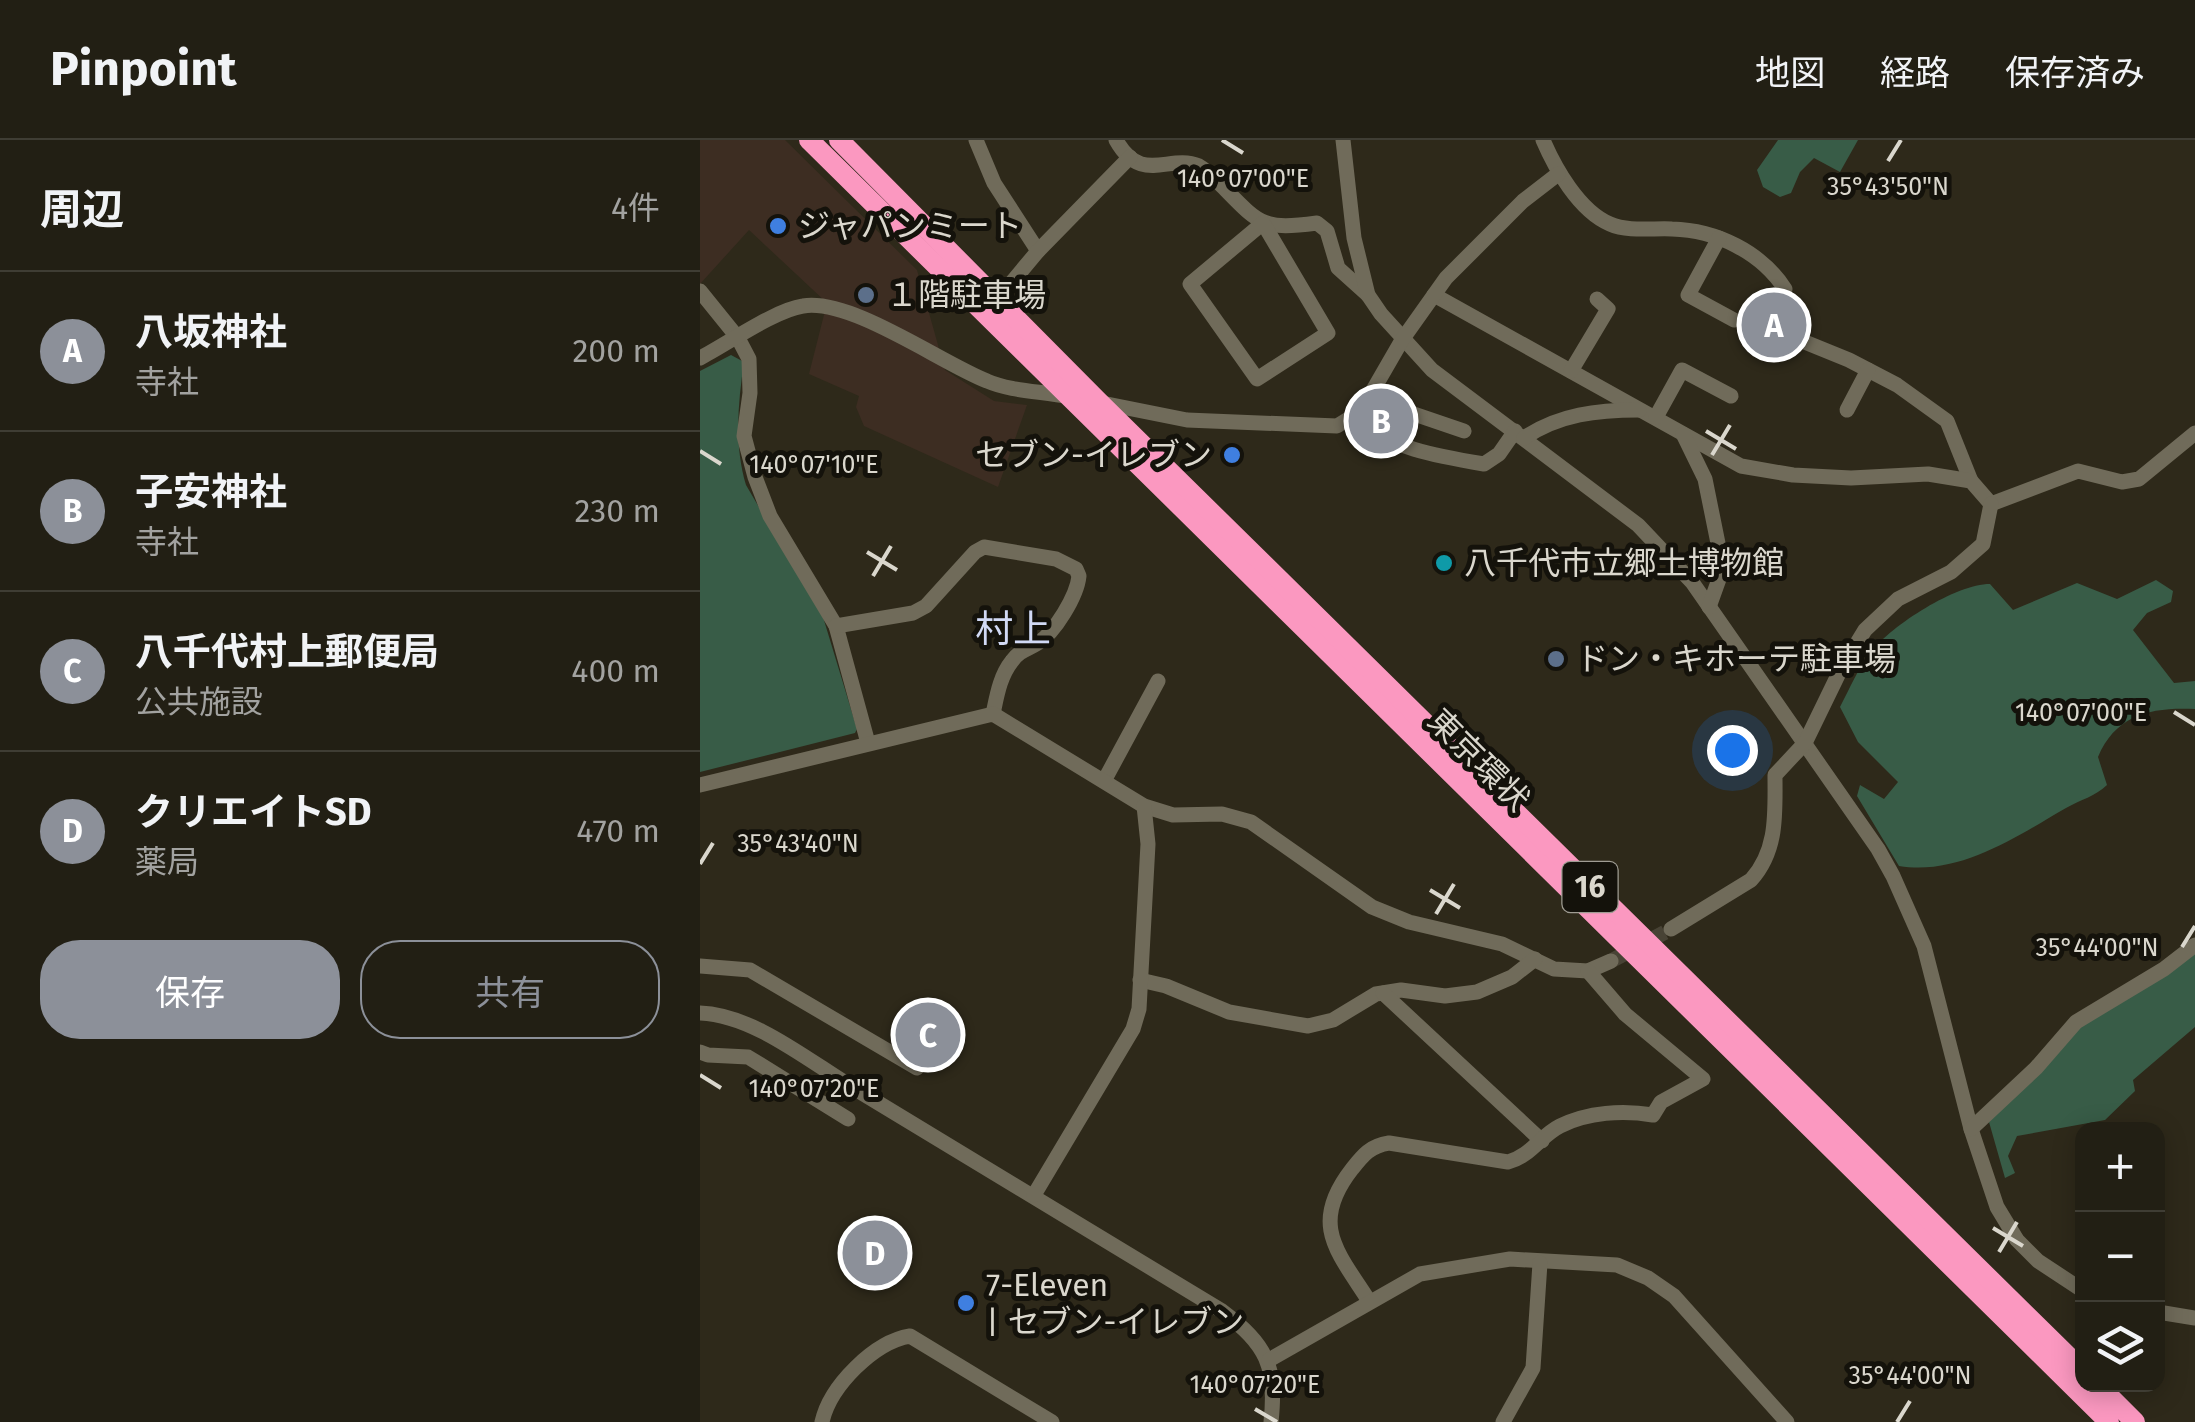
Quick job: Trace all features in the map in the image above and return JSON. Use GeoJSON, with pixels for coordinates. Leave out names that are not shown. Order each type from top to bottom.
{"type":"FeatureCollection","features":[{"type":"Feature","properties":{"kind":"highway","name":"東京環状"},"geometry":{"type":"LineString","coordinates":[[809,140],[2109,1422]]}},
{"type":"Feature","properties":{"kind":"highway","name":"東京環状"},"geometry":{"type":"LineString","coordinates":[[840,140],[1099,402],[2075,1363]]}},
{"type":"Feature","properties":{"kind":"highway"},"geometry":{"type":"LineString","coordinates":[[2105,1392],[2135,1422]]}},
{"type":"Feature","properties":{"kind":"street"},"geometry":{"type":"LineString","coordinates":[[976,140],[994,183],[1038,251]]}},
{"type":"Feature","properties":{"kind":"street"},"geometry":{"type":"LineString","coordinates":[[1116,140],[1130,157],[1152,168],[1195,164],[1209,172],[1250,216],[1264,224],[1278,228],[1318,223],[1328,231],[1338,268],[1368,295],[1402,340],[1432,370],[1638,525],[1692,582],[1878,849],[1924,946],[1971,1129],[1996,1208],[2038,1261],[2075,1285]]}},
{"type":"Feature","properties":{"kind":"street"},"geometry":{"type":"LineString","coordinates":[[1343,140],[1354,238],[1368,295]]}},
{"type":"Feature","properties":{"kind":"street"},"geometry":{"type":"LineString","coordinates":[[1542,140],[1558,174],[1590,209],[1610,224],[1696,231],[1746,250],[1785,289],[1782,304],[1790,336],[1897,385],[1947,421],[1972,481],[1991,504]]}},
{"type":"Feature","properties":{"kind":"street"},"geometry":{"type":"LineString","coordinates":[[997,300],[1038,251],[1130,157]]}},
{"type":"Feature","properties":{"kind":"street"},"geometry":{"type":"LineString","coordinates":[[700,358],[788,310],[817,305],[907,339],[985,381],[1186,420],[1337,426],[1351,419],[1370,398],[1402,340],[1446,278],[1523,201],[1558,174]]}},
{"type":"Feature","properties":{"kind":"street"},"geometry":{"type":"LineString","coordinates":[[1264,224],[1328,333],[1257,379],[1190,284],[1264,224]]}},
{"type":"Feature","properties":{"kind":"street"},"geometry":{"type":"LineString","coordinates":[[1719,238],[1688,295],[1734,320]]}},
{"type":"Feature","properties":{"kind":"street"},"geometry":{"type":"LineString","coordinates":[[700,291],[749,358],[744,436],[755,477],[777,529],[836,626],[868,742]]}},
{"type":"Feature","properties":{"kind":"street"},"geometry":{"type":"LineString","coordinates":[[1434,295],[1741,466],[1851,478],[1928,474],[1972,481]]}},
{"type":"Feature","properties":{"kind":"street"},"geometry":{"type":"LineString","coordinates":[[1571,371],[1608,309],[1596,299]]}},
{"type":"Feature","properties":{"kind":"street"},"geometry":{"type":"LineString","coordinates":[[1650,413],[1682,370],[1731,396]]}},
{"type":"Feature","properties":{"kind":"street"},"geometry":{"type":"LineString","coordinates":[[1847,410],[1868,370]]}},
{"type":"Feature","properties":{"kind":"street"},"geometry":{"type":"LineString","coordinates":[[1370,398],[1464,430]]}},
{"type":"Feature","properties":{"kind":"street"},"geometry":{"type":"LineString","coordinates":[[1351,419],[1400,447],[1484,464],[1519,434],[1556,420],[1586,413],[1650,413]]}},
{"type":"Feature","properties":{"kind":"street"},"geometry":{"type":"LineString","coordinates":[[1991,504],[2078,471],[2122,482],[2139,479],[2195,432]]}},
{"type":"Feature","properties":{"kind":"street"},"geometry":{"type":"LineString","coordinates":[[1683,434],[1706,479],[1723,568],[1709,607]]}},
{"type":"Feature","properties":{"kind":"street"},"geometry":{"type":"LineString","coordinates":[[1671,929],[1751,880],[1760,870],[1774,830],[1775,775],[1804,743],[1865,630],[1898,600],[1952,572],[1983,544],[1991,504]]}},
{"type":"Feature","properties":{"kind":"street"},"geometry":{"type":"LineString","coordinates":[[836,626],[913,612],[926,606],[974,552],[984,547],[1066,563],[1079,576],[1076,596],[1040,642],[1022,649],[1008,664],[993,714]]}},
{"type":"Feature","properties":{"kind":"street"},"geometry":{"type":"LineString","coordinates":[[1104,782],[1158,680]]}},
{"type":"Feature","properties":{"kind":"street"},"geometry":{"type":"LineString","coordinates":[[700,785],[993,714],[1144,806],[1173,815],[1222,814],[1242,818],[1372,907],[1409,922],[1502,944],[1554,969],[1588,971],[1611,961]]}},
{"type":"Feature","properties":{"kind":"street"},"geometry":{"type":"LineString","coordinates":[[1034,1195],[1133,1029],[1139,1009],[1148,844],[1144,806]]}},
{"type":"Feature","properties":{"kind":"street"},"geometry":{"type":"LineString","coordinates":[[1971,1129],[2036,1068],[2076,1022],[2164,969],[2195,945]]}},
{"type":"Feature","properties":{"kind":"street"},"geometry":{"type":"LineString","coordinates":[[1140,980],[1166,986],[1229,1012],[1308,1026],[1333,1020],[1383,993],[1400,990],[1444,996],[1477,992],[1512,977],[1535,959]]}},
{"type":"Feature","properties":{"kind":"street"},"geometry":{"type":"LineString","coordinates":[[700,966],[750,970],[916,1068]]}},
{"type":"Feature","properties":{"kind":"street"},"geometry":{"type":"LineString","coordinates":[[1369,1301],[1328,1232],[1328,1212],[1340,1184],[1364,1153],[1388,1143],[1508,1162],[1521,1158],[1558,1126],[1600,1114],[1630,1111],[1653,1115],[1661,1102],[1703,1079],[1624,1014],[1588,971]]}},
{"type":"Feature","properties":{"kind":"street"},"geometry":{"type":"LineString","coordinates":[[1383,993],[1542,1141]]}},
{"type":"Feature","properties":{"kind":"street"},"geometry":{"type":"LineString","coordinates":[[700,1013],[734,1017],[755,1026],[1246,1329],[1269,1360],[1273,1376],[1271,1422]]}},
{"type":"Feature","properties":{"kind":"street"},"geometry":{"type":"LineString","coordinates":[[700,1052],[708,1056],[748,1057],[848,1119]]}},
{"type":"Feature","properties":{"kind":"street"},"geometry":{"type":"LineString","coordinates":[[1269,1360],[1420,1274],[1510,1259],[1617,1266],[1662,1286],[1787,1422]]}},
{"type":"Feature","properties":{"kind":"street"},"geometry":{"type":"LineString","coordinates":[[1502,1422],[1533,1368],[1540,1263]]}},
{"type":"Feature","properties":{"kind":"street"},"geometry":{"type":"LineString","coordinates":[[2165,1313],[2195,1318]]}},
{"type":"Feature","properties":{"kind":"street"},"geometry":{"type":"LineString","coordinates":[[822,1422],[831,1397],[873,1351],[891,1339],[910,1336],[1052,1422]]}},
{"type":"Feature","properties":{"kind":"shaded area"},"geometry":{"type":"Polygon","coordinates":[[[700,140],[785,140],[917,270],[945,370],[994,401],[1027,405],[998,487],[864,426],[856,407],[859,396],[809,374],[827,303],[749,230],[700,284],[700,140]]]}},
{"type":"Feature","properties":{"kind":"green space"},"geometry":{"type":"Polygon","coordinates":[[[1778,140],[1858,140],[1840,172],[1814,158],[1800,172],[1791,193],[1780,197],[1763,187],[1757,170],[1778,140]]]}},
{"type":"Feature","properties":{"kind":"green space"},"geometry":{"type":"Polygon","coordinates":[[[731,355],[744,362],[738,424],[746,485],[823,617],[857,729],[855,733],[700,772],[700,371],[731,355]]]}},
{"type":"Feature","properties":{"kind":"green space"},"geometry":{"type":"Polygon","coordinates":[[[2156,580],[2173,591],[2171,602],[2147,613],[2133,630],[2174,683],[2195,681],[2195,709],[2150,712],[2125,722],[2098,757],[2107,785],[2007,842],[1943,865],[1899,866],[1857,796],[1860,785],[1884,799],[1898,782],[1858,742],[1840,707],[1871,652],[1926,608],[1976,586],[1990,584],[2013,610],[2077,583],[2117,599],[2156,580]]]}},
{"type":"Feature","properties":{"kind":"green space"},"geometry":{"type":"Polygon","coordinates":[[[2195,953],[2195,1027],[2133,1080],[2135,1091],[2105,1120],[2075,1122],[2075,1125],[2017,1136],[2008,1156],[2015,1173],[2005,1178],[1989,1122],[2080,1023],[2195,953]]]}},
{"type":"Feature","properties":{"kind":"tunnel"},"geometry":{"type":"LineString","coordinates":[[1611,961],[1671,929]]}},
{"type":"Feature","properties":{"kind":"place","name":"ジャパンミート"},"geometry":{"type":"Point","coordinates":[778,226]}},
{"type":"Feature","properties":{"kind":"place","name":"１階駐車場"},"geometry":{"type":"Point","coordinates":[866,295]}},
{"type":"Feature","properties":{"kind":"place","name":"八坂神社"},"geometry":{"type":"Point","coordinates":[1774,325]}},
{"type":"Feature","properties":{"kind":"place","name":"子安神社"},"geometry":{"type":"Point","coordinates":[1381,421]}},
{"type":"Feature","properties":{"kind":"place","name":"セブン-イレブン"},"geometry":{"type":"Point","coordinates":[1232,455]}},
{"type":"Feature","properties":{"kind":"place","name":"八千代市立郷土博物館"},"geometry":{"type":"Point","coordinates":[1444,563]}},
{"type":"Feature","properties":{"kind":"place","name":"ドン・キホーテ駐車場"},"geometry":{"type":"Point","coordinates":[1556,659]}},
{"type":"Feature","properties":{"kind":"place","name":"八千代村上郵便局"},"geometry":{"type":"Point","coordinates":[928,1035]}},
{"type":"Feature","properties":{"kind":"place","name":"クリエイトSD"},"geometry":{"type":"Point","coordinates":[875,1253]}},
{"type":"Feature","properties":{"kind":"place","name":"7-Eleven | セブン-イレブン"},"geometry":{"type":"Point","coordinates":[966,1303]}},
{"type":"Feature","properties":{"kind":"district","name":"村上"},"geometry":{"type":"Point","coordinates":[1013,629]}}]}
